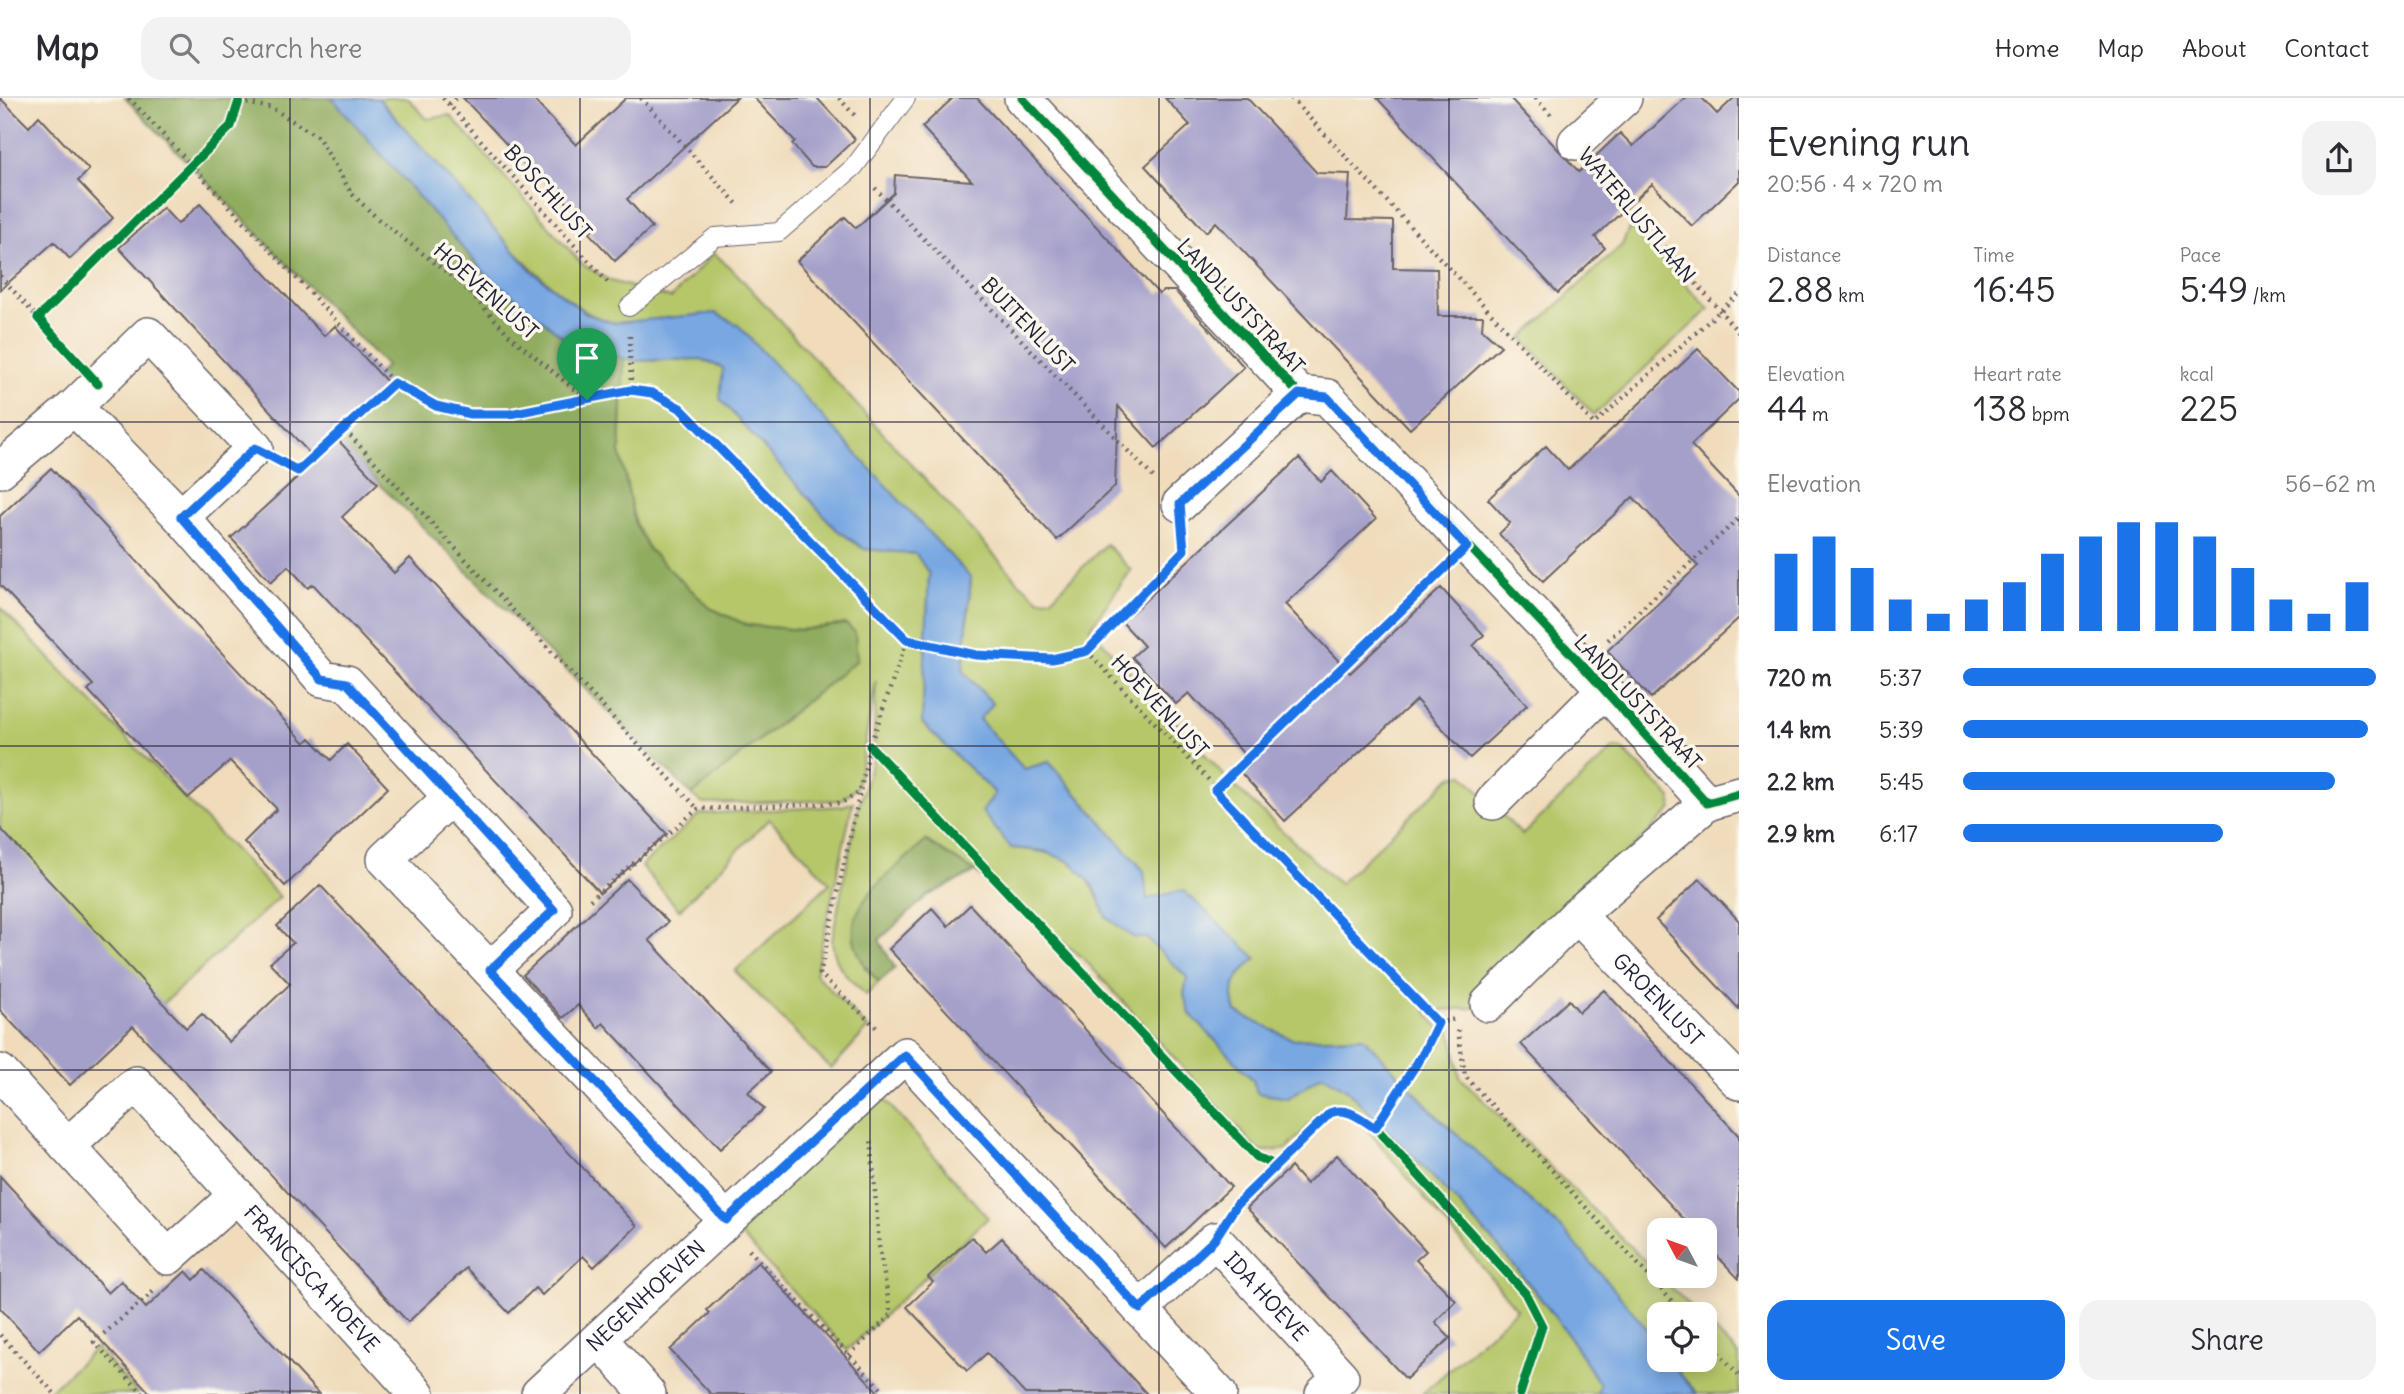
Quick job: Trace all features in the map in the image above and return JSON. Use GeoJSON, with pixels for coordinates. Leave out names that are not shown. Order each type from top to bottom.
{"type":"FeatureCollection","features":[{"type":"Feature","properties":{"kind":"street","name":"LANDLUSTSTRAAT"},"geometry":{"type":"LineString","coordinates":[[1023,98],[1299,394],[1327,397],[1605,690],[1723,798]]}},
{"type":"Feature","properties":{"kind":"street"},"geometry":{"type":"LineString","coordinates":[[1576,142],[1624,98]]}},
{"type":"Feature","properties":{"kind":"street"},"geometry":{"type":"LineString","coordinates":[[0,470],[74,408],[148,335],[255,448],[181,517]]}},
{"type":"Feature","properties":{"kind":"street","name":"LANDLUSTSTRAAT"},"geometry":{"type":"LineString","coordinates":[[1180,504],[1299,394]]}},
{"type":"Feature","properties":{"kind":"street"},"geometry":{"type":"LineString","coordinates":[[74,408],[181,517],[322,679],[347,683],[554,910],[490,970]]}},
{"type":"Feature","properties":{"kind":"street"},"geometry":{"type":"LineString","coordinates":[[1493,802],[1605,690]]}},
{"type":"Feature","properties":{"kind":"street"},"geometry":{"type":"LineString","coordinates":[[450,798],[385,859],[725,1221]]}},
{"type":"Feature","properties":{"kind":"street"},"geometry":{"type":"LineString","coordinates":[[1488,1004],[1577,915],[1723,798]]}},
{"type":"Feature","properties":{"kind":"street","name":"GROENLUST"},"geometry":{"type":"LineString","coordinates":[[1577,915],[1739,1082]]}},
{"type":"Feature","properties":{"kind":"street"},"geometry":{"type":"LineString","coordinates":[[905,1055],[1219,1394]]}},
{"type":"Feature","properties":{"kind":"street","name":"NEGENHOEVEN"},"geometry":{"type":"LineString","coordinates":[[539,1394],[905,1055]]}},
{"type":"Feature","properties":{"kind":"street"},"geometry":{"type":"LineString","coordinates":[[0,1072],[168,1258]]}},
{"type":"Feature","properties":{"kind":"street","name":"FRANCISCA HOEVE"},"geometry":{"type":"LineString","coordinates":[[67,1146],[136,1084],[417,1394]]}},
{"type":"Feature","properties":{"kind":"street","name":"FRANCISCA HOEVE"},"geometry":{"type":"LineString","coordinates":[[168,1258],[237,1195]]}},
{"type":"Feature","properties":{"kind":"street","name":"IDA HOEVE"},"geometry":{"type":"LineString","coordinates":[[1140,1309],[1214,1240],[1341,1377],[1323,1394]]}},
{"type":"Feature","properties":{"kind":"street"},"geometry":{"type":"LineString","coordinates":[[599,1339],[648,1394]]}},
{"type":"Feature","properties":{"kind":"lane"},"geometry":{"type":"LineString","coordinates":[[629,307],[715,237],[779,232],[855,167],[906,98]]}},
{"type":"Feature","properties":{"kind":"path"},"geometry":{"type":"LineString","coordinates":[[129,98],[394,383],[436,406],[470,414],[510,414],[631,390],[652,393],[680,408],[907,640],[870,746],[820,974],[905,1055]]}},
{"type":"Feature","properties":{"kind":"path"},"geometry":{"type":"LineString","coordinates":[[449,104],[456,98]]}},
{"type":"Feature","properties":{"kind":"path"},"geometry":{"type":"LineString","coordinates":[[641,98],[764,232]]}},
{"type":"Feature","properties":{"kind":"path"},"geometry":{"type":"LineString","coordinates":[[1290,98],[1550,380],[1594,424],[1739,294]]}},
{"type":"Feature","properties":{"kind":"path"},"geometry":{"type":"LineString","coordinates":[[235,114],[240,100]]}},
{"type":"Feature","properties":{"kind":"path"},"geometry":{"type":"LineString","coordinates":[[183,176],[202,156]]}},
{"type":"Feature","properties":{"kind":"path"},"geometry":{"type":"LineString","coordinates":[[0,276],[47,328]]}},
{"type":"Feature","properties":{"kind":"path"},"geometry":{"type":"LineString","coordinates":[[629,307],[631,390]]}},
{"type":"Feature","properties":{"kind":"path"},"geometry":{"type":"LineString","coordinates":[[38,318],[48,309]]}},
{"type":"Feature","properties":{"kind":"path"},"geometry":{"type":"LineString","coordinates":[[255,448],[298,471],[394,383]]}},
{"type":"Feature","properties":{"kind":"path"},"geometry":{"type":"LineString","coordinates":[[344,429],[698,809]]}},
{"type":"Feature","properties":{"kind":"path"},"geometry":{"type":"LineString","coordinates":[[1087,651],[1184,550],[1180,504]]}},
{"type":"Feature","properties":{"kind":"path"},"geometry":{"type":"LineString","coordinates":[[1215,790],[1467,547]]}},
{"type":"Feature","properties":{"kind":"path"},"geometry":{"type":"LineString","coordinates":[[870,746],[879,755]]}},
{"type":"Feature","properties":{"kind":"path"},"geometry":{"type":"LineString","coordinates":[[554,910],[588,902],[698,809],[841,803],[858,794]]}},
{"type":"Feature","properties":{"kind":"path"},"geometry":{"type":"LineString","coordinates":[[1433,1032],[1438,1023],[1488,1004]]}},
{"type":"Feature","properties":{"kind":"path"},"geometry":{"type":"LineString","coordinates":[[1457,1018],[1465,1076],[1673,1302]]}},
{"type":"Feature","properties":{"kind":"path"},"geometry":{"type":"LineString","coordinates":[[849,1355],[891,1315],[878,1245],[869,1104],[860,1094]]}},
{"type":"Feature","properties":{"kind":"path"},"geometry":{"type":"LineString","coordinates":[[725,1221],[886,1394]]}},
{"type":"Feature","properties":{"kind":"path"},"geometry":{"type":"LineString","coordinates":[[143,1394],[94,1342],[160,1285],[168,1258]]}},
{"type":"Feature","properties":{"kind":"path"},"geometry":{"type":"LineString","coordinates":[[0,1335],[55,1394]]}},
{"type":"Feature","properties":{"kind":"path"},"geometry":{"type":"LineString","coordinates":[[1717,1351],[1739,1375]]}},
{"type":"Feature","properties":{"kind":"green space"},"geometry":{"type":"Polygon","coordinates":[[[125,98],[332,98],[485,273],[573,345],[624,358],[620,452],[635,524],[649,550],[710,608],[747,625],[801,630],[846,624],[855,632],[857,660],[692,795],[324,429],[386,366],[125,98]]]}},
{"type":"Feature","properties":{"kind":"green space"},"geometry":{"type":"Polygon","coordinates":[[[378,98],[408,98],[427,119],[450,115],[582,264],[611,281],[671,298],[714,253],[737,274],[1018,581],[1040,600],[1053,597],[1106,544],[1131,570],[1090,628],[1231,783],[1339,884],[1451,777],[1463,774],[1522,835],[1614,748],[1622,749],[1671,798],[1672,809],[1472,1008],[1426,1011],[1439,1028],[1450,1025],[1460,1077],[1647,1263],[1647,1288],[1672,1288],[1686,1302],[1647,1302],[1647,1330],[1363,1037],[1292,1039],[1236,1013],[1233,995],[1235,982],[1256,958],[1146,900],[1144,871],[1049,762],[1024,769],[978,719],[993,704],[963,671],[971,578],[716,313],[627,323],[615,323],[590,314],[526,262],[457,189],[378,98]]]}},
{"type":"Feature","properties":{"kind":"green space"},"geometry":{"type":"Polygon","coordinates":[[[1630,226],[1709,309],[1594,415],[1522,338],[1622,245],[1630,226]]]}},
{"type":"Feature","properties":{"kind":"green space"},"geometry":{"type":"Polygon","coordinates":[[[624,358],[634,361],[701,359],[723,368],[721,399],[836,529],[864,549],[916,553],[929,574],[922,723],[995,793],[1011,848],[1047,853],[1072,864],[1082,873],[1106,917],[1145,937],[1187,977],[1184,995],[1190,1014],[1253,1080],[1288,1098],[1322,1075],[1346,1089],[1515,1266],[1574,1344],[1600,1385],[1597,1394],[1422,1394],[1517,1309],[1352,1111],[1333,1105],[1323,1111],[1287,1149],[1260,1152],[1083,958],[975,872],[927,841],[864,967],[879,982],[866,995],[847,976],[835,957],[832,939],[858,808],[873,760],[876,681],[857,787],[842,800],[703,804],[692,795],[857,660],[846,624],[801,630],[747,625],[710,608],[649,550],[635,524],[620,452],[624,358]]]}},
{"type":"Feature","properties":{"kind":"green space"},"geometry":{"type":"Polygon","coordinates":[[[0,607],[280,897],[161,1005],[0,845],[0,607]]]}},
{"type":"Feature","properties":{"kind":"green space"},"geometry":{"type":"Polygon","coordinates":[[[853,802],[815,974],[868,1028],[831,1069],[735,971],[830,883],[769,819],[679,910],[641,866],[700,814],[843,806],[853,802]]]}},
{"type":"Feature","properties":{"kind":"green space"},"geometry":{"type":"Polygon","coordinates":[[[926,841],[975,872],[927,896],[879,940],[895,968],[879,982],[862,960],[854,940],[855,921],[862,904],[874,888],[926,841]]]}},
{"type":"Feature","properties":{"kind":"green space"},"geometry":{"type":"Polygon","coordinates":[[[881,1095],[988,1218],[847,1350],[737,1231],[881,1095]]]}},
{"type":"Feature","properties":{"kind":"green space"},"geometry":{"type":"Polygon","coordinates":[[[1717,1333],[1739,1355],[1739,1394],[1697,1394],[1678,1372],[1717,1372],[1717,1333]]]}},
{"type":"Feature","properties":{"kind":"green space"},"geometry":{"type":"Polygon","coordinates":[[[96,1348],[138,1394],[46,1394],[96,1348]]]}},
{"type":"Feature","properties":{"kind":"water"},"geometry":{"type":"Polygon","coordinates":[[[332,98],[378,98],[533,272],[587,314],[614,323],[716,313],[738,325],[971,578],[963,671],[993,704],[979,719],[1024,769],[1049,762],[1144,871],[1147,899],[1183,890],[1256,958],[1236,982],[1233,994],[1236,1012],[1292,1039],[1363,1037],[1439,1118],[1566,1233],[1640,1320],[1647,1330],[1647,1372],[1678,1372],[1697,1394],[1597,1394],[1600,1385],[1574,1344],[1515,1266],[1346,1089],[1322,1075],[1288,1098],[1257,1093],[1253,1080],[1190,1014],[1184,995],[1187,977],[1146,938],[1134,938],[1106,917],[1094,886],[1071,862],[1044,851],[1011,848],[982,812],[995,793],[922,723],[929,574],[916,554],[864,549],[836,529],[720,399],[723,368],[701,359],[634,361],[573,345],[485,273],[332,98]]]}},
{"type":"Feature","properties":{"kind":"building"},"geometry":{"type":"Polygon","coordinates":[[[0,98],[29,127],[39,116],[89,170],[78,181],[113,218],[70,259],[54,242],[0,290],[0,98]]]}},
{"type":"Feature","properties":{"kind":"building"},"geometry":{"type":"Polygon","coordinates":[[[463,98],[532,98],[576,145],[626,98],[737,98],[627,199],[652,227],[615,261],[589,233],[593,230],[543,177],[540,180],[463,98]]]}},
{"type":"Feature","properties":{"kind":"building"},"geometry":{"type":"Polygon","coordinates":[[[754,98],[817,98],[855,139],[825,167],[812,167],[792,144],[795,141],[754,98]]]}},
{"type":"Feature","properties":{"kind":"building"},"geometry":{"type":"Polygon","coordinates":[[[953,98],[977,98],[1159,294],[1163,291],[1175,291],[1244,367],[1156,448],[1118,406],[1115,486],[1057,540],[797,261],[845,217],[856,228],[894,193],[895,175],[972,181],[922,127],[953,98]]]}},
{"type":"Feature","properties":{"kind":"building"},"geometry":{"type":"Polygon","coordinates":[[[1165,98],[1247,98],[1317,173],[1350,174],[1347,220],[1393,221],[1393,268],[1437,269],[1438,316],[1483,316],[1482,329],[1501,346],[1410,429],[1216,222],[1206,232],[1145,166],[1190,125],[1165,98]]]}},
{"type":"Feature","properties":{"kind":"building"},"geometry":{"type":"Polygon","coordinates":[[[1377,98],[1510,98],[1579,172],[1620,133],[1633,146],[1685,98],[1702,98],[1717,114],[1734,98],[1739,98],[1739,181],[1692,226],[1652,184],[1595,237],[1605,248],[1558,293],[1377,98]]]}},
{"type":"Feature","properties":{"kind":"building"},"geometry":{"type":"Polygon","coordinates":[[[200,204],[324,336],[335,326],[389,384],[312,456],[119,248],[163,208],[178,224],[200,204]]]}},
{"type":"Feature","properties":{"kind":"building"},"geometry":{"type":"Polygon","coordinates":[[[1698,349],[1739,392],[1739,399],[1691,445],[1739,496],[1739,618],[1651,698],[1607,651],[1698,566],[1633,497],[1543,581],[1499,534],[1510,523],[1488,499],[1546,446],[1568,470],[1698,349]]]}},
{"type":"Feature","properties":{"kind":"building"},"geometry":{"type":"Polygon","coordinates":[[[338,440],[378,483],[342,517],[394,573],[410,558],[667,834],[600,893],[313,584],[308,588],[288,566],[271,582],[231,538],[338,440]]]}},
{"type":"Feature","properties":{"kind":"building"},"geometry":{"type":"Polygon","coordinates":[[[1299,458],[1321,482],[1332,471],[1376,519],[1285,604],[1350,673],[1441,588],[1484,635],[1473,646],[1527,705],[1470,758],[1416,700],[1285,821],[1241,773],[1252,763],[1189,693],[1176,704],[1132,657],[1144,646],[1122,622],[1299,458]]]}},
{"type":"Feature","properties":{"kind":"building"},"geometry":{"type":"Polygon","coordinates":[[[51,468],[305,743],[310,738],[331,760],[347,744],[388,788],[285,886],[244,842],[277,809],[230,761],[188,798],[88,690],[93,685],[0,585],[0,516],[51,468]]]}},
{"type":"Feature","properties":{"kind":"building"},"geometry":{"type":"Polygon","coordinates":[[[0,828],[186,1028],[202,1014],[229,1042],[290,984],[270,963],[293,943],[277,926],[320,885],[637,1226],[594,1267],[583,1256],[542,1295],[535,1288],[509,1313],[466,1268],[408,1322],[133,1026],[70,1085],[0,1010],[0,828]]]}},
{"type":"Feature","properties":{"kind":"building"},"geometry":{"type":"Polygon","coordinates":[[[627,879],[668,922],[649,940],[771,1072],[748,1092],[764,1109],[720,1149],[603,1023],[598,1028],[578,1005],[563,1018],[523,975],[627,879]]]}},
{"type":"Feature","properties":{"kind":"building"},"geometry":{"type":"Polygon","coordinates":[[[1700,879],[1739,921],[1739,1009],[1656,920],[1700,879]]]}},
{"type":"Feature","properties":{"kind":"building"},"geometry":{"type":"Polygon","coordinates":[[[970,905],[1231,1187],[1166,1248],[889,949],[932,908],[948,926],[970,905]]]}},
{"type":"Feature","properties":{"kind":"building"},"geometry":{"type":"Polygon","coordinates":[[[1604,990],[1739,1136],[1739,1279],[1717,1256],[1717,1218],[1683,1218],[1521,1044],[1569,1000],[1579,1012],[1604,990]]]}},
{"type":"Feature","properties":{"kind":"building"},"geometry":{"type":"Polygon","coordinates":[[[1337,1155],[1426,1251],[1416,1260],[1456,1301],[1435,1322],[1450,1338],[1406,1379],[1247,1208],[1291,1167],[1306,1184],[1337,1155]]]}},
{"type":"Feature","properties":{"kind":"building"},"geometry":{"type":"Polygon","coordinates":[[[0,1176],[108,1293],[121,1281],[146,1308],[186,1271],[194,1280],[204,1270],[319,1394],[151,1394],[77,1315],[39,1351],[0,1308],[0,1176]]]}},
{"type":"Feature","properties":{"kind":"building"},"geometry":{"type":"Polygon","coordinates":[[[972,1237],[986,1252],[1002,1238],[1147,1394],[1025,1394],[987,1353],[967,1371],[907,1307],[933,1282],[928,1277],[972,1237]]]}},
{"type":"Feature","properties":{"kind":"building"},"geometry":{"type":"Polygon","coordinates":[[[758,1262],[880,1394],[711,1394],[670,1350],[710,1313],[707,1310],[758,1262]]]}},
{"type":"Feature","properties":{"kind":"cycle path"},"geometry":{"type":"LineString","coordinates":[[98,384],[38,318],[231,126],[240,98]]}},
{"type":"Feature","properties":{"kind":"cycle path"},"geometry":{"type":"LineString","coordinates":[[1022,98],[1299,394],[1327,397],[1581,664],[1707,803],[1739,794]]}},
{"type":"Feature","properties":{"kind":"cycle path"},"geometry":{"type":"LineString","coordinates":[[870,746],[1257,1157],[1277,1166],[1330,1113],[1336,1111],[1354,1114],[1375,1127],[1525,1293],[1542,1326],[1520,1394]]}},
{"type":"Feature","properties":{"kind":"cycle path"},"geometry":{"type":"LineString","coordinates":[[1375,1127],[1424,1052],[1438,1023]]}},
{"type":"Feature","properties":{"kind":"cycle path"},"geometry":{"type":"LineString","coordinates":[[1215,1240],[1237,1204],[1277,1166]]}},
{"type":"Feature","properties":{"kind":"route"},"geometry":{"type":"LineString","coordinates":[[394,383],[436,406],[470,414],[510,414],[587,400],[631,390],[652,393],[680,408],[907,640],[976,655],[1052,659],[1087,651],[1184,550],[1180,504],[1299,394],[1327,397],[1467,547],[1215,790],[1438,1023],[1424,1052],[1375,1128],[1349,1112],[1338,1110],[1330,1113],[1237,1204],[1214,1240],[1140,1309],[905,1055],[726,1220],[490,970],[554,910],[347,683],[322,679],[181,517],[255,448],[298,471],[394,383]]}}]}
